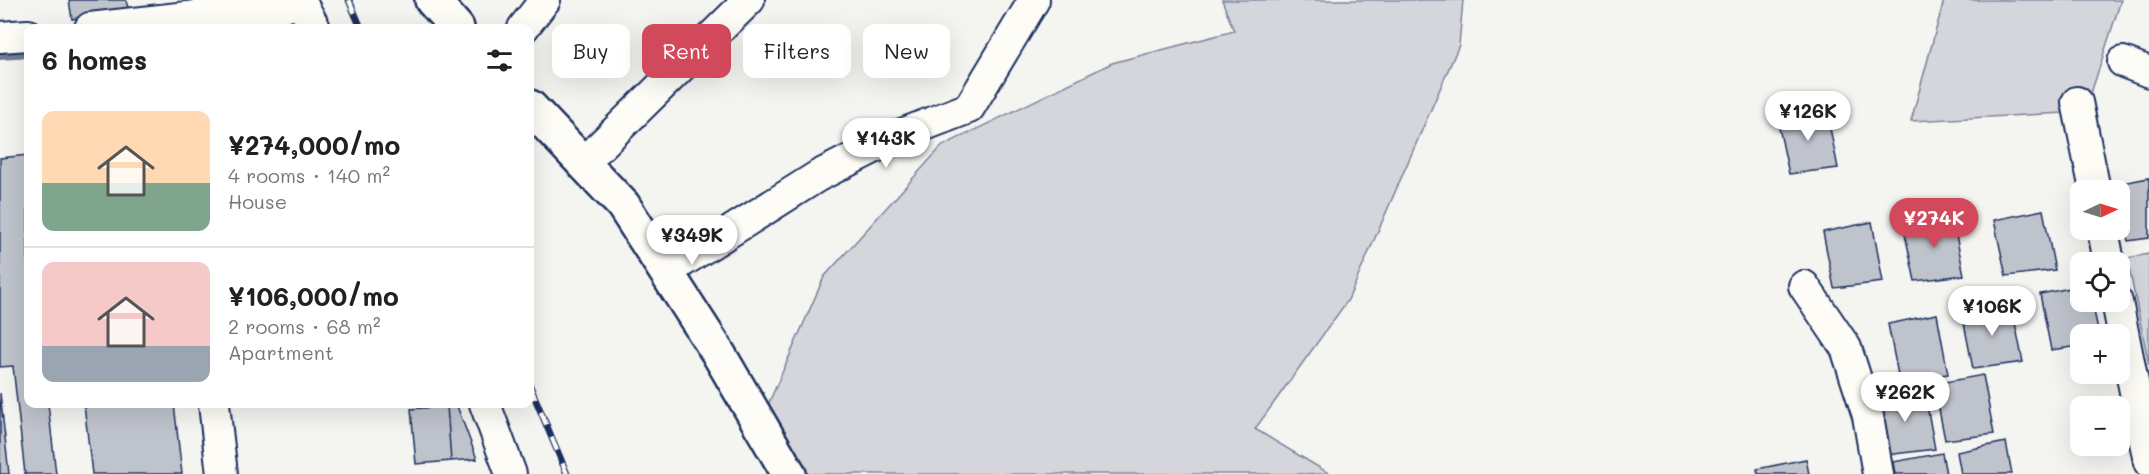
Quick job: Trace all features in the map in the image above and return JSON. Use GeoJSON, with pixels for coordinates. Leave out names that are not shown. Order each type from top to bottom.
{"type":"FeatureCollection","features":[{"type":"Feature","properties":{"kind":"street"},"geometry":{"type":"LineString","coordinates":[[432,0],[453,24]]}},
{"type":"Feature","properties":{"kind":"street"},"geometry":{"type":"LineString","coordinates":[[526,24],[545,0]]}},
{"type":"Feature","properties":{"kind":"street"},"geometry":{"type":"LineString","coordinates":[[583,162],[749,0]]}},
{"type":"Feature","properties":{"kind":"street"},"geometry":{"type":"LineString","coordinates":[[666,272],[818,176],[899,135],[969,108],[1034,0]]}},
{"type":"Feature","properties":{"kind":"street"},"geometry":{"type":"LineString","coordinates":[[181,24],[306,11]]}},
{"type":"Feature","properties":{"kind":"street"},"geometry":{"type":"LineString","coordinates":[[0,37],[24,35]]}},
{"type":"Feature","properties":{"kind":"street"},"geometry":{"type":"LineString","coordinates":[[2077,102],[2093,180]]}},
{"type":"Feature","properties":{"kind":"street"},"geometry":{"type":"LineString","coordinates":[[534,111],[623,205],[789,474]]}},
{"type":"Feature","properties":{"kind":"street"},"geometry":{"type":"LineString","coordinates":[[1804,286],[1846,348],[1868,416],[1878,474]]}},
{"type":"Feature","properties":{"kind":"street"},"geometry":{"type":"LineString","coordinates":[[2119,312],[2149,462]]}},
{"type":"Feature","properties":{"kind":"street"},"geometry":{"type":"LineString","coordinates":[[214,408],[222,474]]}},
{"type":"Feature","properties":{"kind":"street"},"geometry":{"type":"LineString","coordinates":[[486,408],[511,474]]}},
{"type":"Feature","properties":{"kind":"shaded area"},"geometry":{"type":"Polygon","coordinates":[[[1222,0],[1463,0],[1459,45],[1348,300],[1255,429],[1330,474],[806,474],[757,430],[824,277],[942,146],[1112,63],[1234,31],[1222,0]]]}},
{"type":"Feature","properties":{"kind":"shaded area"},"geometry":{"type":"Polygon","coordinates":[[[1944,0],[2121,0],[2085,112],[1911,121],[1944,0]]]}},
{"type":"Feature","properties":{"kind":"shaded area"},"geometry":{"type":"Polygon","coordinates":[[[2149,254],[2149,365],[2130,273],[2130,257],[2149,254]]]}},
{"type":"Feature","properties":{"kind":"building"},"geometry":{"type":"Polygon","coordinates":[[[69,0],[126,0],[128,8],[72,19],[69,0]]]}},
{"type":"Feature","properties":{"kind":"building"},"geometry":{"type":"Polygon","coordinates":[[[1826,108],[1838,168],[1789,174],[1777,118],[1826,108]]]}},
{"type":"Feature","properties":{"kind":"building"},"geometry":{"type":"Polygon","coordinates":[[[24,155],[24,408],[48,408],[56,474],[25,474],[13,366],[0,367],[0,158],[24,155]]]}},
{"type":"Feature","properties":{"kind":"building"},"geometry":{"type":"Polygon","coordinates":[[[2149,178],[2149,238],[2128,241],[2130,240],[2130,181],[2149,178]]]}},
{"type":"Feature","properties":{"kind":"building"},"geometry":{"type":"Polygon","coordinates":[[[2043,210],[2055,270],[2006,276],[1994,220],[2043,210]]]}},
{"type":"Feature","properties":{"kind":"building"},"geometry":{"type":"Polygon","coordinates":[[[1952,215],[1964,275],[1915,281],[1903,225],[1952,215]]]}},
{"type":"Feature","properties":{"kind":"building"},"geometry":{"type":"Polygon","coordinates":[[[1872,222],[1883,282],[1834,288],[1823,232],[1872,222]]]}},
{"type":"Feature","properties":{"kind":"building"},"geometry":{"type":"Polygon","coordinates":[[[2070,288],[2070,312],[2094,312],[2097,324],[2070,324],[2070,347],[2051,350],[2040,294],[2070,288]]]}},
{"type":"Feature","properties":{"kind":"building"},"geometry":{"type":"Polygon","coordinates":[[[2011,303],[2023,362],[1973,369],[1962,313],[2011,303]]]}},
{"type":"Feature","properties":{"kind":"building"},"geometry":{"type":"Polygon","coordinates":[[[1937,314],[1948,374],[1899,380],[1888,324],[1937,314]]]}},
{"type":"Feature","properties":{"kind":"building"},"geometry":{"type":"Polygon","coordinates":[[[1983,375],[1994,434],[1945,440],[1934,384],[1983,375]]]}},
{"type":"Feature","properties":{"kind":"building"},"geometry":{"type":"Polygon","coordinates":[[[1924,389],[1935,449],[1886,455],[1875,399],[1924,389]]]}},
{"type":"Feature","properties":{"kind":"building"},"geometry":{"type":"Polygon","coordinates":[[[0,393],[9,474],[0,474],[0,393]]]}},
{"type":"Feature","properties":{"kind":"building"},"geometry":{"type":"Polygon","coordinates":[[[84,408],[174,408],[182,474],[92,474],[84,408]]]}},
{"type":"Feature","properties":{"kind":"building"},"geometry":{"type":"Polygon","coordinates":[[[447,408],[458,408],[477,459],[451,461],[447,408]]]}},
{"type":"Feature","properties":{"kind":"building"},"geometry":{"type":"Polygon","coordinates":[[[447,408],[451,461],[416,464],[411,409],[447,408]]]}},
{"type":"Feature","properties":{"kind":"building"},"geometry":{"type":"Polygon","coordinates":[[[2006,442],[2012,474],[1961,474],[1957,452],[2006,442]]]}},
{"type":"Feature","properties":{"kind":"building"},"geometry":{"type":"Polygon","coordinates":[[[1942,453],[1946,474],[1895,474],[1893,462],[1942,453]]]}},
{"type":"Feature","properties":{"kind":"building"},"geometry":{"type":"Polygon","coordinates":[[[1806,459],[1809,474],[1758,474],[1757,469],[1806,459]]]}},
{"type":"Feature","properties":{"kind":"waterway"},"geometry":{"type":"LineString","coordinates":[[0,55],[24,53]]}},
{"type":"Feature","properties":{"kind":"railway"},"geometry":{"type":"LineString","coordinates":[[349,0],[359,24]]}},
{"type":"Feature","properties":{"kind":"railway"},"geometry":{"type":"LineString","coordinates":[[534,396],[567,474]]}}]}
